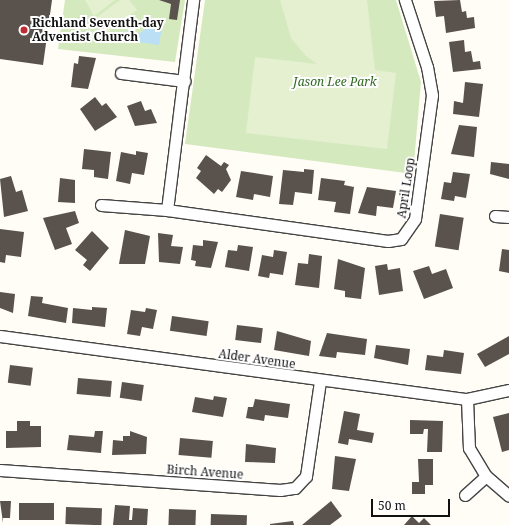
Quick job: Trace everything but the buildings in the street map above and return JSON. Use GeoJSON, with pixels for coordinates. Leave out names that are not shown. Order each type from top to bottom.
{"type":"FeatureCollection","features":[{"type":"Feature","properties":{"kind":"street"},"geometry":{"type":"LineString","coordinates":[[167,210],[193,0]]}},
{"type":"Feature","properties":{"kind":"street","name":"April Loop"},"geometry":{"type":"LineString","coordinates":[[101,206],[167,210],[388,241],[408,234],[415,219],[432,95],[427,67],[406,0]]}},
{"type":"Feature","properties":{"kind":"street"},"geometry":{"type":"LineString","coordinates":[[122,73],[184,81]]}},
{"type":"Feature","properties":{"kind":"street"},"geometry":{"type":"LineString","coordinates":[[495,216],[509,217]]}},
{"type":"Feature","properties":{"kind":"street","name":"Alder Avenue"},"geometry":{"type":"LineString","coordinates":[[0,336],[467,400],[509,390]]}},
{"type":"Feature","properties":{"kind":"street","name":"Birch Avenue"},"geometry":{"type":"LineString","coordinates":[[0,470],[280,490],[295,488],[306,476],[320,381]]}},
{"type":"Feature","properties":{"kind":"street"},"geometry":{"type":"LineString","coordinates":[[467,400],[469,448],[486,476],[509,496]]}},
{"type":"Feature","properties":{"kind":"street"},"geometry":{"type":"LineString","coordinates":[[465,495],[486,476]]}},
{"type":"Feature","properties":{"kind":"green space"},"geometry":{"type":"Polygon","coordinates":[[[65,0],[185,0],[175,62],[58,49],[65,0]]]}},
{"type":"Feature","properties":{"kind":"green space"},"geometry":{"type":"Polygon","coordinates":[[[85,0],[115,0],[94,16],[85,0]]]}},
{"type":"Feature","properties":{"kind":"green space"},"geometry":{"type":"Polygon","coordinates":[[[120,0],[129,0],[137,10],[107,33],[96,18],[120,0]]]}},
{"type":"Feature","properties":{"kind":"green space","name":"Jason Lee Park"},"geometry":{"type":"Polygon","coordinates":[[[205,0],[396,0],[421,82],[413,174],[185,144],[205,0]]]}},
{"type":"Feature","properties":{"kind":"green space"},"geometry":{"type":"Polygon","coordinates":[[[280,0],[367,0],[375,70],[396,73],[387,149],[246,133],[255,57],[317,64],[306,56],[291,38],[280,0]]]}},
{"type":"Feature","properties":{"kind":"water"},"geometry":{"type":"Polygon","coordinates":[[[152,20],[163,22],[159,45],[125,40],[126,31],[141,33],[152,20]]]}},
{"type":"Feature","properties":{"kind":"place","name":"Richland Seventh-day Adventist Church"},"geometry":{"type":"Point","coordinates":[24,30]}}]}
